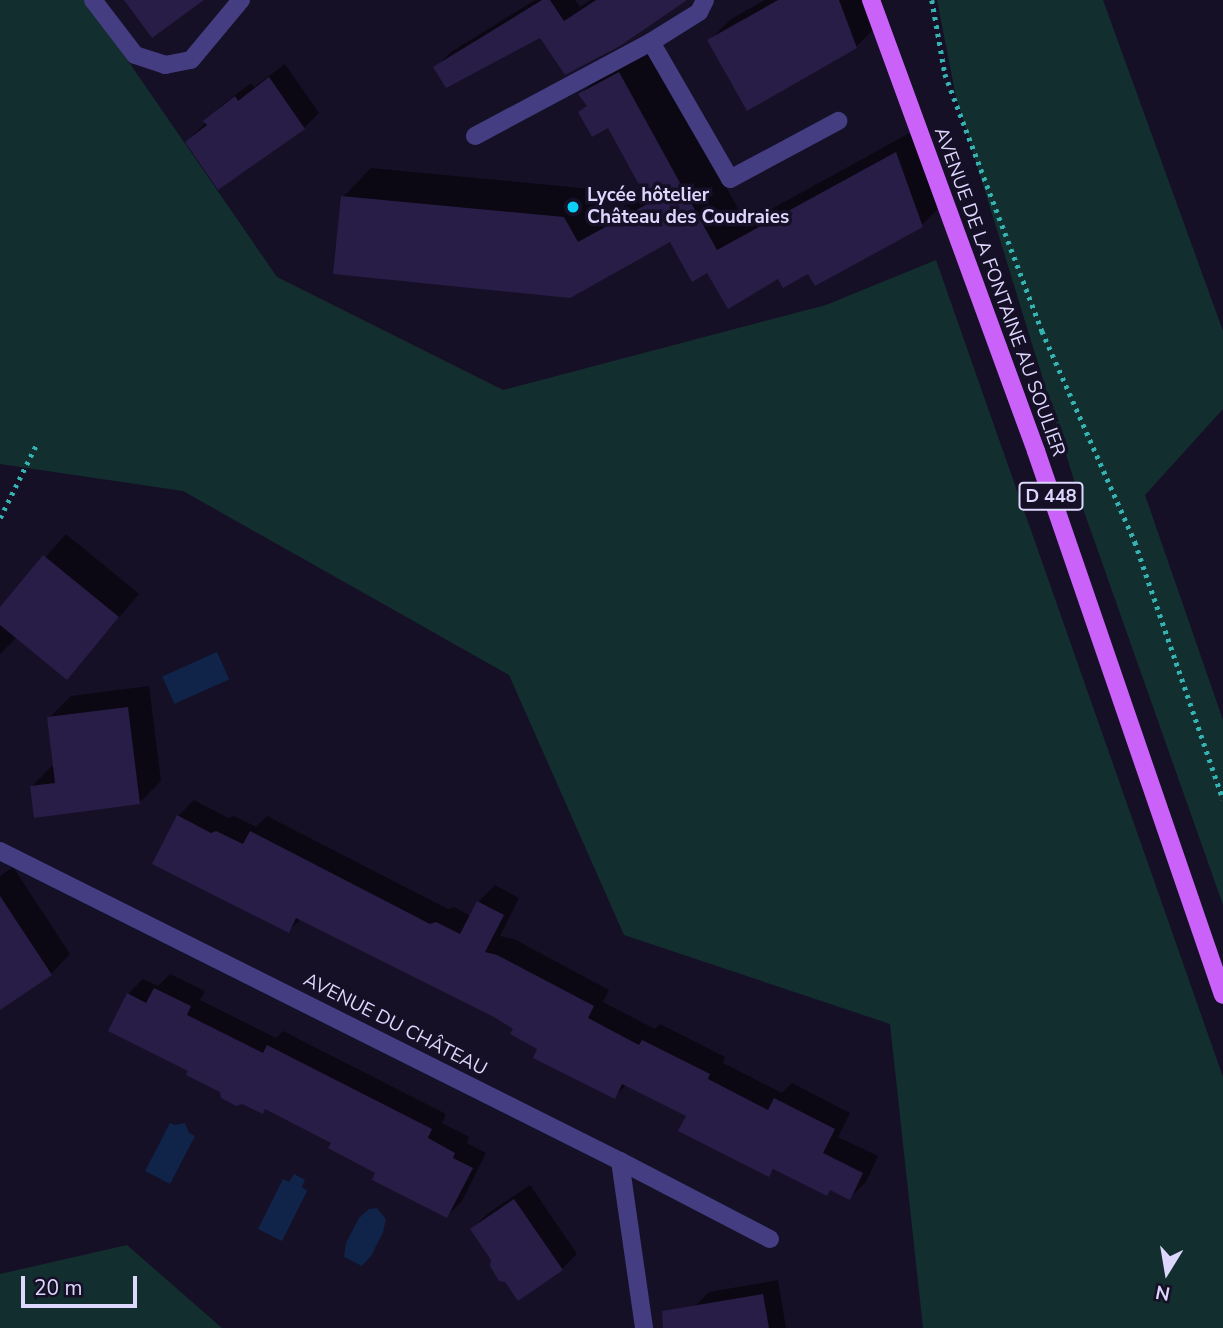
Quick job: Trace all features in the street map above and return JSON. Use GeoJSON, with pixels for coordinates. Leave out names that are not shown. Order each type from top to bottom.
{"type":"FeatureCollection","features":[{"type":"Feature","properties":{"kind":"main road","name":"AVENUE DE LA FONTAINE AU SOULIER"},"geometry":{"type":"LineString","coordinates":[[871,0],[1035,451],[1223,995]]}},
{"type":"Feature","properties":{"kind":"street"},"geometry":{"type":"LineString","coordinates":[[93,0],[135,55],[165,65],[191,60],[242,0]]}},
{"type":"Feature","properties":{"kind":"street"},"geometry":{"type":"LineString","coordinates":[[475,136],[651,42],[698,12],[705,0]]}},
{"type":"Feature","properties":{"kind":"street"},"geometry":{"type":"LineString","coordinates":[[651,42],[730,179],[838,121]]}},
{"type":"Feature","properties":{"kind":"street","name":"AVENUE DU CHÂTEAU"},"geometry":{"type":"LineString","coordinates":[[0,851],[621,1161],[769,1239]]}},
{"type":"Feature","properties":{"kind":"street"},"geometry":{"type":"LineString","coordinates":[[621,1161],[644,1328]]}},
{"type":"Feature","properties":{"kind":"path"},"geometry":{"type":"LineString","coordinates":[[932,0],[945,74],[1042,331],[1135,542],[1223,799]]}},
{"type":"Feature","properties":{"kind":"path"},"geometry":{"type":"LineString","coordinates":[[0,518],[37,443]]}},
{"type":"Feature","properties":{"kind":"green space"},"geometry":{"type":"Polygon","coordinates":[[[0,0],[86,0],[277,277],[503,390],[826,305],[936,260],[1223,1077],[1223,1328],[923,1328],[890,1024],[624,935],[509,675],[183,491],[0,464],[0,0]]]}},
{"type":"Feature","properties":{"kind":"green space"},"geometry":{"type":"Polygon","coordinates":[[[937,0],[1103,0],[1223,331],[1223,409],[1145,495],[1223,720],[1223,905],[1081,503],[956,97],[937,0]]]}},
{"type":"Feature","properties":{"kind":"green space"},"geometry":{"type":"Polygon","coordinates":[[[127,1245],[222,1328],[0,1328],[0,1274],[127,1245]]]}},
{"type":"Feature","properties":{"kind":"water"},"geometry":{"type":"Polygon","coordinates":[[[217,652],[229,679],[174,704],[162,676],[217,652]]]}},
{"type":"Feature","properties":{"kind":"water"},"geometry":{"type":"Polygon","coordinates":[[[170,1123],[185,1123],[189,1133],[195,1136],[170,1184],[145,1171],[170,1123]]]}},
{"type":"Feature","properties":{"kind":"water"},"geometry":{"type":"Polygon","coordinates":[[[294,1174],[305,1180],[302,1187],[307,1191],[282,1241],[258,1229],[283,1179],[289,1182],[294,1174]]]}},
{"type":"Feature","properties":{"kind":"water"},"geometry":{"type":"Polygon","coordinates":[[[377,1208],[386,1219],[383,1232],[371,1256],[362,1266],[344,1257],[346,1243],[359,1218],[369,1209],[377,1208]]]}},
{"type":"Feature","properties":{"kind":"building"},"geometry":{"type":"Polygon","coordinates":[[[124,0],[204,0],[152,38],[124,0]]]}},
{"type":"Feature","properties":{"kind":"building"},"geometry":{"type":"Polygon","coordinates":[[[542,0],[550,0],[564,21],[596,0],[687,0],[620,46],[565,75],[540,38],[446,88],[433,67],[542,0]]]}},
{"type":"Feature","properties":{"kind":"building"},"geometry":{"type":"Polygon","coordinates":[[[778,0],[839,0],[857,48],[747,111],[707,40],[778,0]]]}},
{"type":"Feature","properties":{"kind":"building"},"geometry":{"type":"Polygon","coordinates":[[[619,72],[717,250],[896,152],[923,227],[815,286],[808,274],[783,288],[778,279],[728,309],[707,273],[692,282],[670,242],[570,298],[333,274],[341,196],[564,217],[578,242],[649,203],[608,128],[592,137],[578,112],[587,106],[578,94],[619,72]]]}},
{"type":"Feature","properties":{"kind":"building"},"geometry":{"type":"Polygon","coordinates":[[[269,77],[305,129],[218,190],[185,142],[207,125],[203,121],[235,96],[238,101],[269,77]]]}},
{"type":"Feature","properties":{"kind":"building"},"geometry":{"type":"Polygon","coordinates":[[[43,555],[119,617],[67,680],[0,625],[0,607],[43,555]]]}},
{"type":"Feature","properties":{"kind":"building"},"geometry":{"type":"Polygon","coordinates":[[[128,707],[140,804],[34,818],[30,786],[55,783],[47,717],[128,707]]]}},
{"type":"Feature","properties":{"kind":"building"},"geometry":{"type":"Polygon","coordinates":[[[177,815],[211,833],[216,831],[243,844],[250,831],[430,924],[436,922],[460,934],[477,901],[504,915],[485,952],[497,955],[594,1006],[588,1018],[639,1045],[642,1040],[710,1074],[708,1079],[768,1110],[774,1098],[835,1129],[823,1153],[863,1173],[850,1200],[830,1190],[827,1196],[773,1169],[769,1177],[678,1131],[686,1116],[622,1084],[615,1099],[533,1058],[537,1049],[510,1034],[513,1029],[494,1017],[296,918],[289,933],[152,864],[177,815]]]}},
{"type":"Feature","properties":{"kind":"building"},"geometry":{"type":"Polygon","coordinates":[[[0,896],[52,975],[0,1010],[0,896]]]}},
{"type":"Feature","properties":{"kind":"building"},"geometry":{"type":"Polygon","coordinates":[[[154,988],[191,1006],[187,1015],[263,1053],[267,1045],[432,1129],[428,1138],[455,1153],[453,1158],[473,1168],[447,1218],[372,1180],[375,1173],[328,1148],[331,1143],[265,1109],[263,1114],[242,1104],[236,1106],[221,1098],[220,1092],[186,1075],[188,1071],[108,1031],[127,993],[146,1003],[154,988]]]}},
{"type":"Feature","properties":{"kind":"building"},"geometry":{"type":"Polygon","coordinates":[[[514,1199],[563,1270],[518,1301],[505,1282],[499,1281],[490,1266],[491,1260],[470,1229],[514,1199]]]}},
{"type":"Feature","properties":{"kind":"building"},"geometry":{"type":"Polygon","coordinates":[[[763,1294],[769,1328],[663,1328],[662,1311],[763,1294]]]}},
{"type":"Feature","properties":{"kind":"place","name":"Lycée hôtelier Château des Coudraies"},"geometry":{"type":"Point","coordinates":[573,207]}}]}
